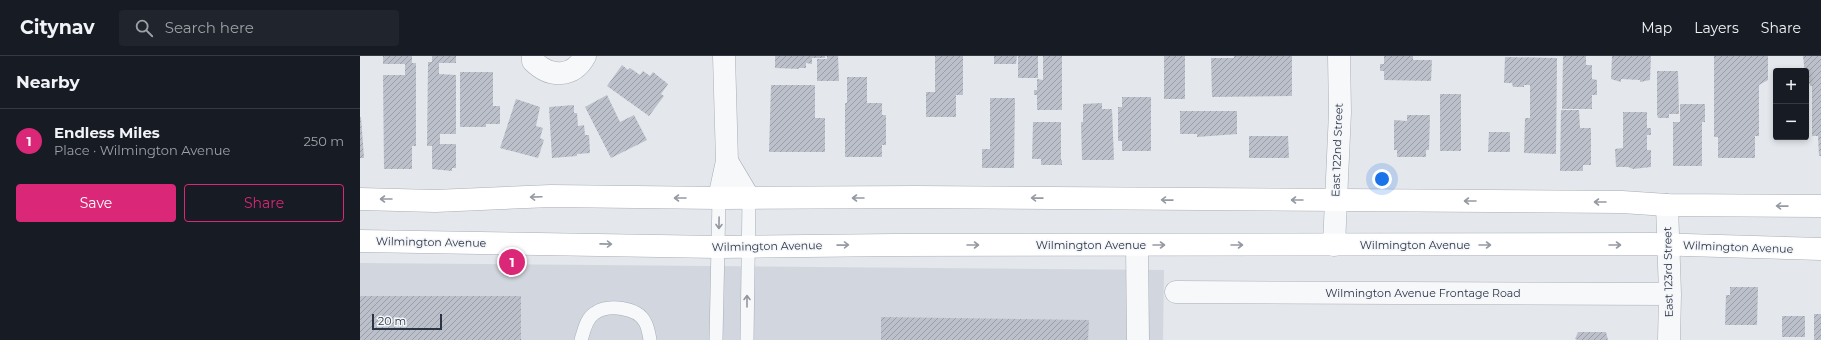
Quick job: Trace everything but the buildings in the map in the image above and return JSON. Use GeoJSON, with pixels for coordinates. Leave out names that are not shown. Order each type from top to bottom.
{"type":"FeatureCollection","features":[{"type":"Feature","properties":{"kind":"main road"},"geometry":{"type":"LineString","coordinates":[[360,199],[435,201],[551,196],[719,198],[917,197],[1622,202],[1821,206]]}},
{"type":"Feature","properties":{"kind":"main road","name":"Wilmington Avenue"},"geometry":{"type":"LineString","coordinates":[[360,241],[718,247],[894,244],[1334,244],[1668,245],[1821,249]]}},
{"type":"Feature","properties":{"kind":"street"},"geometry":{"type":"LineString","coordinates":[[533,56],[533,61],[541,69],[551,73],[568,72],[579,66],[585,56]]}},
{"type":"Feature","properties":{"kind":"street"},"geometry":{"type":"LineString","coordinates":[[719,198],[727,161],[724,56]]}},
{"type":"Feature","properties":{"kind":"street","name":"East 122nd Street"},"geometry":{"type":"LineString","coordinates":[[1334,244],[1340,112],[1339,56]]}},
{"type":"Feature","properties":{"kind":"street"},"geometry":{"type":"LineString","coordinates":[[727,161],[749,198]]}},
{"type":"Feature","properties":{"kind":"street","name":"East 123rd Street"},"geometry":{"type":"LineString","coordinates":[[1667,204],[1670,294],[1669,340]]}},
{"type":"Feature","properties":{"kind":"street"},"geometry":{"type":"LineString","coordinates":[[1137,245],[1138,340]]}},
{"type":"Feature","properties":{"kind":"street","name":"Wilmington Avenue Frontage Road"},"geometry":{"type":"LineString","coordinates":[[1176,292],[1670,294]]}},
{"type":"Feature","properties":{"kind":"lane"},"geometry":{"type":"LineString","coordinates":[[716,340],[719,198]]}},
{"type":"Feature","properties":{"kind":"lane"},"geometry":{"type":"LineString","coordinates":[[747,340],[749,198]]}},
{"type":"Feature","properties":{"kind":"lane"},"geometry":{"type":"LineString","coordinates":[[581,340],[585,325],[594,313],[610,308],[630,310],[645,321],[650,340]]}},
{"type":"Feature","properties":{"kind":"shaded area"},"geometry":{"type":"Polygon","coordinates":[[[360,263],[1164,270],[1163,340],[360,340],[360,263]]]}},
{"type":"Feature","properties":{"kind":"place","name":"Endless Miles"},"geometry":{"type":"Point","coordinates":[512,262]}}]}
